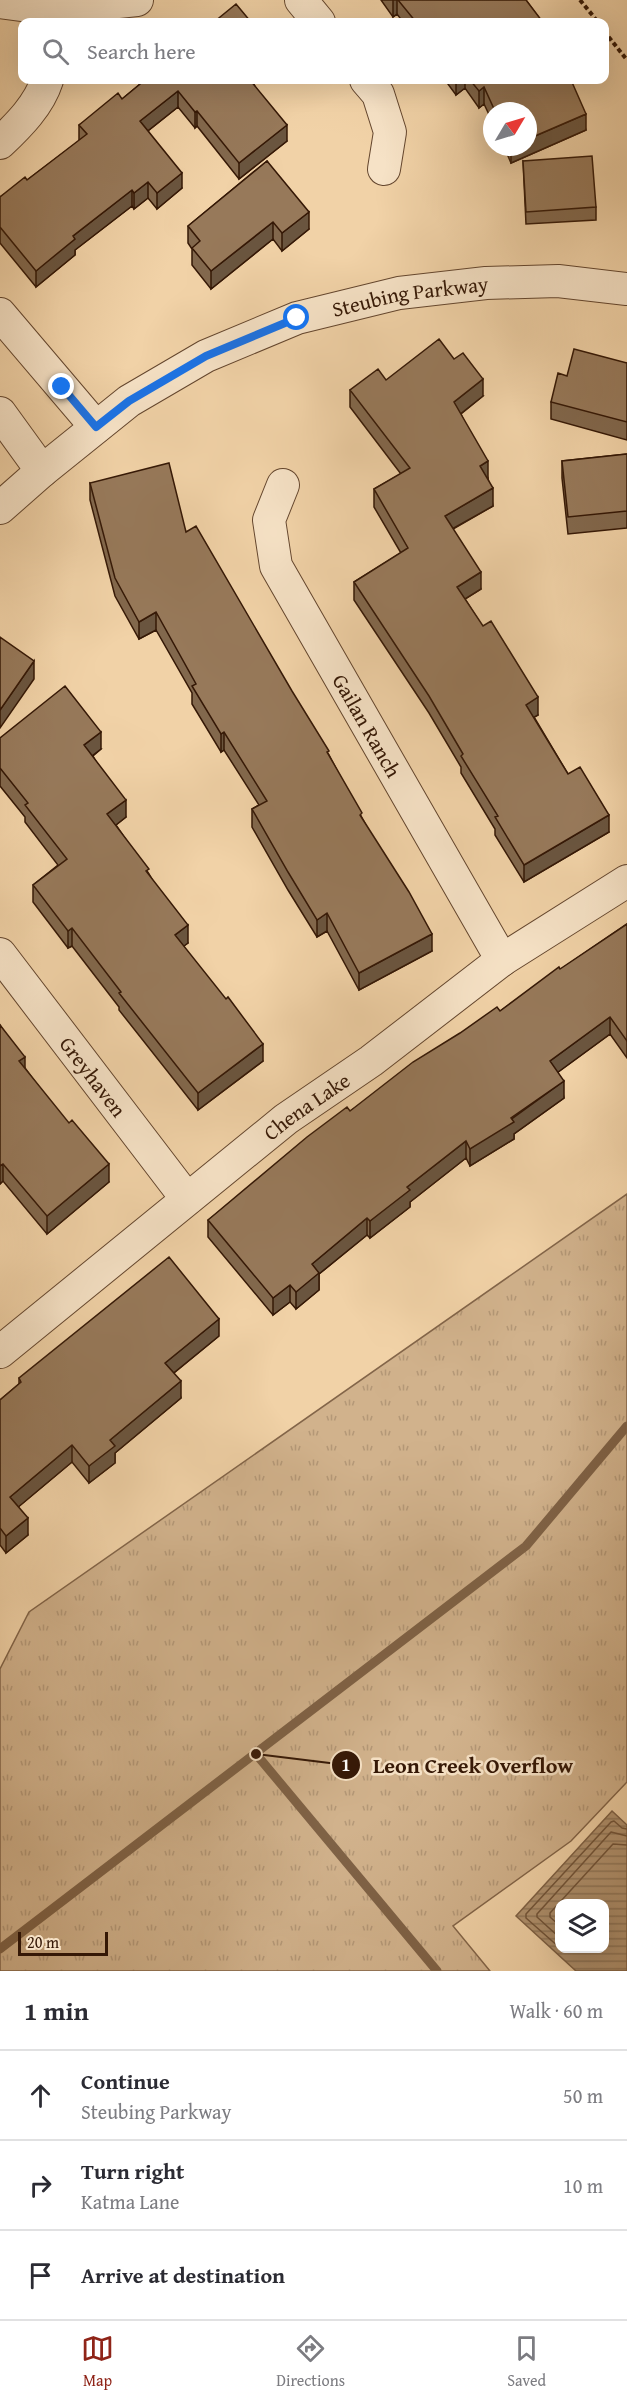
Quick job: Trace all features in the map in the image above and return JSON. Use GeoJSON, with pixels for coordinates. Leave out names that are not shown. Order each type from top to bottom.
{"type":"FeatureCollection","features":[{"type":"Feature","properties":{"kind":"street"},"geometry":{"type":"LineString","coordinates":[[0,2],[51,16],[137,0]]}},
{"type":"Feature","properties":{"kind":"street"},"geometry":{"type":"LineString","coordinates":[[301,0],[316,18]]}},
{"type":"Feature","properties":{"kind":"street"},"geometry":{"type":"LineString","coordinates":[[0,143],[25,119],[46,84]]}},
{"type":"Feature","properties":{"kind":"street"},"geometry":{"type":"LineString","coordinates":[[369,84],[378,94],[390,132],[384,169]]}},
{"type":"Feature","properties":{"kind":"street","name":"Steubing Parkway"},"geometry":{"type":"LineString","coordinates":[[0,508],[129,401],[206,356],[297,318],[399,293],[486,283],[558,281],[627,289]]}},
{"type":"Feature","properties":{"kind":"street"},"geometry":{"type":"LineString","coordinates":[[0,314],[96,427]]}},
{"type":"Feature","properties":{"kind":"street"},"geometry":{"type":"LineString","coordinates":[[0,413],[42,471]]}},
{"type":"Feature","properties":{"kind":"street","name":"Gailan Ranch"},"geometry":{"type":"LineString","coordinates":[[283,485],[269,520],[276,566],[502,960]]}},
{"type":"Feature","properties":{"kind":"street","name":"Chena Lake"},"geometry":{"type":"LineString","coordinates":[[0,1352],[286,1119],[371,1061],[502,960],[627,880]]}},
{"type":"Feature","properties":{"kind":"street","name":"Greyhaven"},"geometry":{"type":"LineString","coordinates":[[0,954],[187,1199]]}},
{"type":"Feature","properties":{"kind":"path"},"geometry":{"type":"LineString","coordinates":[[580,0],[595,18]]}},
{"type":"Feature","properties":{"kind":"path"},"geometry":{"type":"LineString","coordinates":[[609,37],[627,60]]}},
{"type":"Feature","properties":{"kind":"green space"},"geometry":{"type":"Polygon","coordinates":[[[627,1194],[627,1782],[571,1841],[453,1926],[490,1971],[0,1971],[0,1669],[29,1612],[627,1194]]]}},
{"type":"Feature","properties":{"kind":"water"},"geometry":{"type":"Polygon","coordinates":[[[612,1811],[627,1825],[627,1971],[576,1971],[556,1953],[609,1953],[609,1899],[555,1899],[555,1952],[516,1916],[612,1811]]]}},
{"type":"Feature","properties":{"kind":"building"},"geometry":{"type":"Polygon","coordinates":[[[398,0],[526,0],[540,18],[413,18],[398,0]]]}},
{"type":"Feature","properties":{"kind":"building"},"geometry":{"type":"Polygon","coordinates":[[[236,4],[248,18],[219,18],[236,4]]]}},
{"type":"Feature","properties":{"kind":"building"},"geometry":{"type":"Polygon","coordinates":[[[140,84],[253,84],[287,125],[239,163],[178,91],[140,121],[182,173],[157,193],[148,182],[134,193],[132,190],[73,236],[75,239],[36,271],[0,227],[0,197],[25,177],[27,180],[87,134],[79,125],[118,93],[122,99],[140,84]]]}},
{"type":"Feature","properties":{"kind":"building"},"geometry":{"type":"Polygon","coordinates":[[[473,84],[573,84],[586,114],[537,135],[537,102],[491,102],[484,87],[479,91],[473,84]]]}},
{"type":"Feature","properties":{"kind":"building"},"geometry":{"type":"Polygon","coordinates":[[[592,156],[596,207],[526,212],[523,161],[592,156]]]}},
{"type":"Feature","properties":{"kind":"building"},"geometry":{"type":"Polygon","coordinates":[[[267,161],[309,212],[282,233],[273,222],[211,271],[192,248],[200,241],[188,226],[267,161]]]}},
{"type":"Feature","properties":{"kind":"building"},"geometry":{"type":"Polygon","coordinates":[[[439,339],[454,359],[463,353],[483,379],[454,402],[488,461],[480,466],[493,488],[445,516],[481,572],[457,587],[483,626],[491,621],[538,697],[526,705],[568,774],[580,767],[609,815],[524,865],[429,696],[354,582],[408,548],[374,489],[410,468],[350,390],[378,369],[386,380],[439,339]]]}},
{"type":"Feature","properties":{"kind":"building"},"geometry":{"type":"Polygon","coordinates":[[[574,349],[627,363],[627,422],[551,402],[558,373],[567,376],[574,349]]]}},
{"type":"Feature","properties":{"kind":"building"},"geometry":{"type":"Polygon","coordinates":[[[627,454],[627,511],[568,517],[562,461],[627,454]]]}},
{"type":"Feature","properties":{"kind":"building"},"geometry":{"type":"Polygon","coordinates":[[[169,463],[186,532],[196,526],[329,751],[327,752],[362,813],[360,815],[409,892],[432,934],[359,973],[327,913],[317,920],[252,809],[267,801],[224,732],[221,734],[192,686],[196,684],[156,612],[139,622],[115,578],[90,483],[169,463]]]}},
{"type":"Feature","properties":{"kind":"building"},"geometry":{"type":"Polygon","coordinates":[[[0,637],[34,661],[0,710],[0,637]]]}},
{"type":"Feature","properties":{"kind":"building"},"geometry":{"type":"Polygon","coordinates":[[[65,686],[101,732],[84,745],[126,800],[107,814],[149,869],[146,871],[188,925],[175,935],[226,999],[228,997],[263,1044],[198,1093],[119,993],[121,992],[72,928],[68,931],[33,885],[67,859],[25,805],[28,803],[0,768],[0,738],[65,686]]]}},
{"type":"Feature","properties":{"kind":"building"},"geometry":{"type":"Polygon","coordinates":[[[627,924],[627,1041],[610,1017],[550,1061],[564,1081],[511,1118],[514,1122],[470,1149],[466,1141],[407,1187],[410,1190],[370,1221],[367,1218],[312,1264],[319,1273],[296,1292],[290,1285],[273,1298],[208,1220],[307,1137],[347,1107],[350,1111],[413,1062],[497,1007],[500,1011],[559,967],[560,969],[627,924]]]}},
{"type":"Feature","properties":{"kind":"building"},"geometry":{"type":"Polygon","coordinates":[[[0,1025],[25,1057],[19,1061],[69,1123],[72,1120],[109,1164],[47,1216],[3,1164],[0,1166],[0,1025]]]}},
{"type":"Feature","properties":{"kind":"building"},"geometry":{"type":"Polygon","coordinates":[[[169,1257],[219,1319],[165,1363],[181,1381],[110,1440],[115,1446],[89,1466],[72,1445],[10,1497],[28,1518],[6,1536],[0,1528],[0,1400],[21,1382],[19,1378],[169,1257]]]}},
{"type":"Feature","properties":{"kind":"waterway"},"geometry":{"type":"LineString","coordinates":[[0,1949],[526,1546],[627,1426]]}},
{"type":"Feature","properties":{"kind":"waterway"},"geometry":{"type":"LineString","coordinates":[[256,1754],[437,1971]]}},
{"type":"Feature","properties":{"kind":"place","name":"Leon Creek Overflow"},"geometry":{"type":"Point","coordinates":[256,1754]}},
{"type":"Feature","properties":{"kind":"route"},"geometry":{"type":"LineString","coordinates":[[62,387],[96,427],[129,401],[206,356],[297,318]]}}]}
